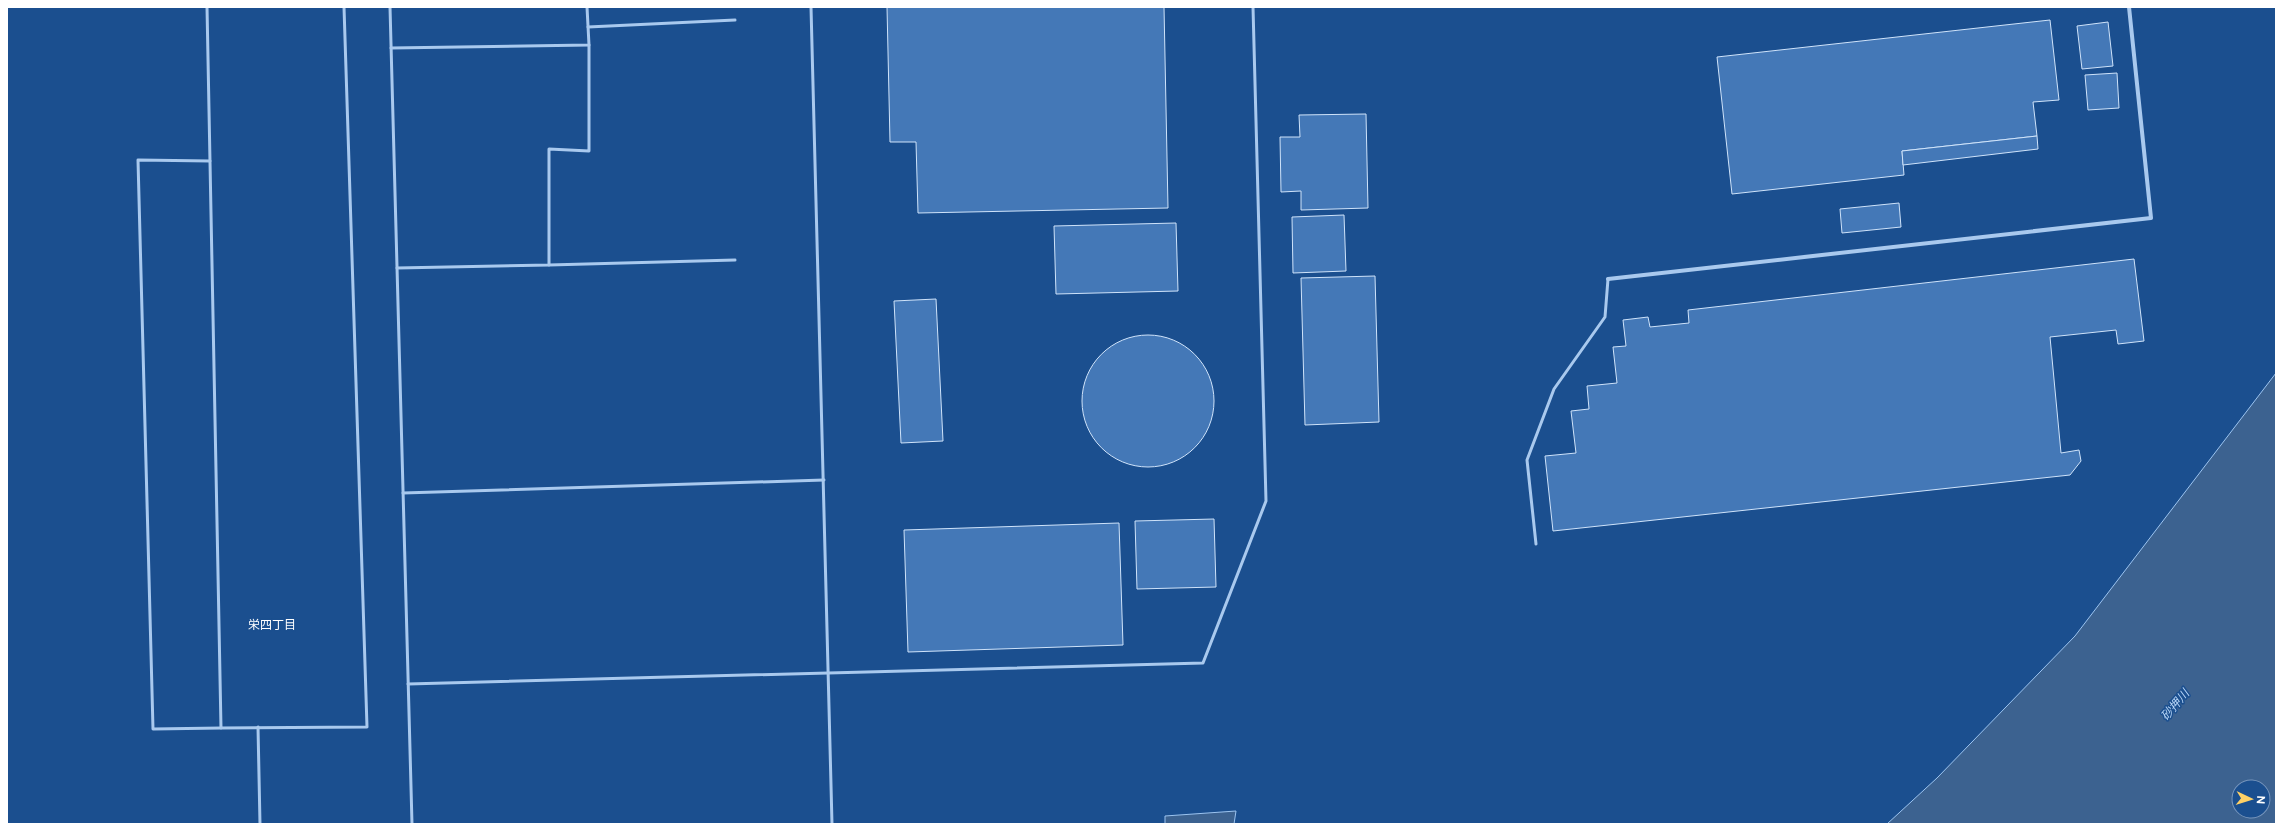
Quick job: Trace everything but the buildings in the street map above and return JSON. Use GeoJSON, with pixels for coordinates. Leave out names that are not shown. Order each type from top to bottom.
{"type":"FeatureCollection","features":[{"type":"Feature","properties":{"kind":"street"},"geometry":{"type":"LineString","coordinates":[[1608,279],[2151,218],[2129,7]]}},
{"type":"Feature","properties":{"kind":"lane"},"geometry":{"type":"LineString","coordinates":[[207,7],[221,728]]}},
{"type":"Feature","properties":{"kind":"lane"},"geometry":{"type":"LineString","coordinates":[[210,161],[138,160],[153,729],[367,727],[344,7]]}},
{"type":"Feature","properties":{"kind":"lane"},"geometry":{"type":"LineString","coordinates":[[390,7],[412,824]]}},
{"type":"Feature","properties":{"kind":"lane"},"geometry":{"type":"LineString","coordinates":[[549,265],[549,149],[589,150],[589,45],[587,7]]}},
{"type":"Feature","properties":{"kind":"lane"},"geometry":{"type":"LineString","coordinates":[[811,7],[832,824]]}},
{"type":"Feature","properties":{"kind":"lane"},"geometry":{"type":"LineString","coordinates":[[408,684],[828,671],[1202,663],[1266,501],[1253,7]]}},
{"type":"Feature","properties":{"kind":"lane"},"geometry":{"type":"LineString","coordinates":[[588,27],[736,20]]}},
{"type":"Feature","properties":{"kind":"lane"},"geometry":{"type":"LineString","coordinates":[[391,48],[589,45]]}},
{"type":"Feature","properties":{"kind":"lane"},"geometry":{"type":"LineString","coordinates":[[397,268],[735,260]]}},
{"type":"Feature","properties":{"kind":"lane"},"geometry":{"type":"LineString","coordinates":[[1536,544],[1527,460],[1554,389],[1605,317],[1608,279]]}},
{"type":"Feature","properties":{"kind":"lane"},"geometry":{"type":"LineString","coordinates":[[403,493],[824,480]]}},
{"type":"Feature","properties":{"kind":"lane"},"geometry":{"type":"LineString","coordinates":[[258,727],[260,824]]}},
{"type":"Feature","properties":{"kind":"water","name":"砂押川"},"geometry":{"type":"Polygon","coordinates":[[[2276,373],[2276,824],[1887,824],[1937,778],[2075,636],[2276,373]]]}},
{"type":"Feature","properties":{"kind":"water"},"geometry":{"type":"Polygon","coordinates":[[[1236,811],[1234,824],[1165,824],[1165,816],[1236,811]]]}},
{"type":"Feature","properties":{"kind":"district","name":"栄四丁目"},"geometry":{"type":"Point","coordinates":[272,625]}}]}
